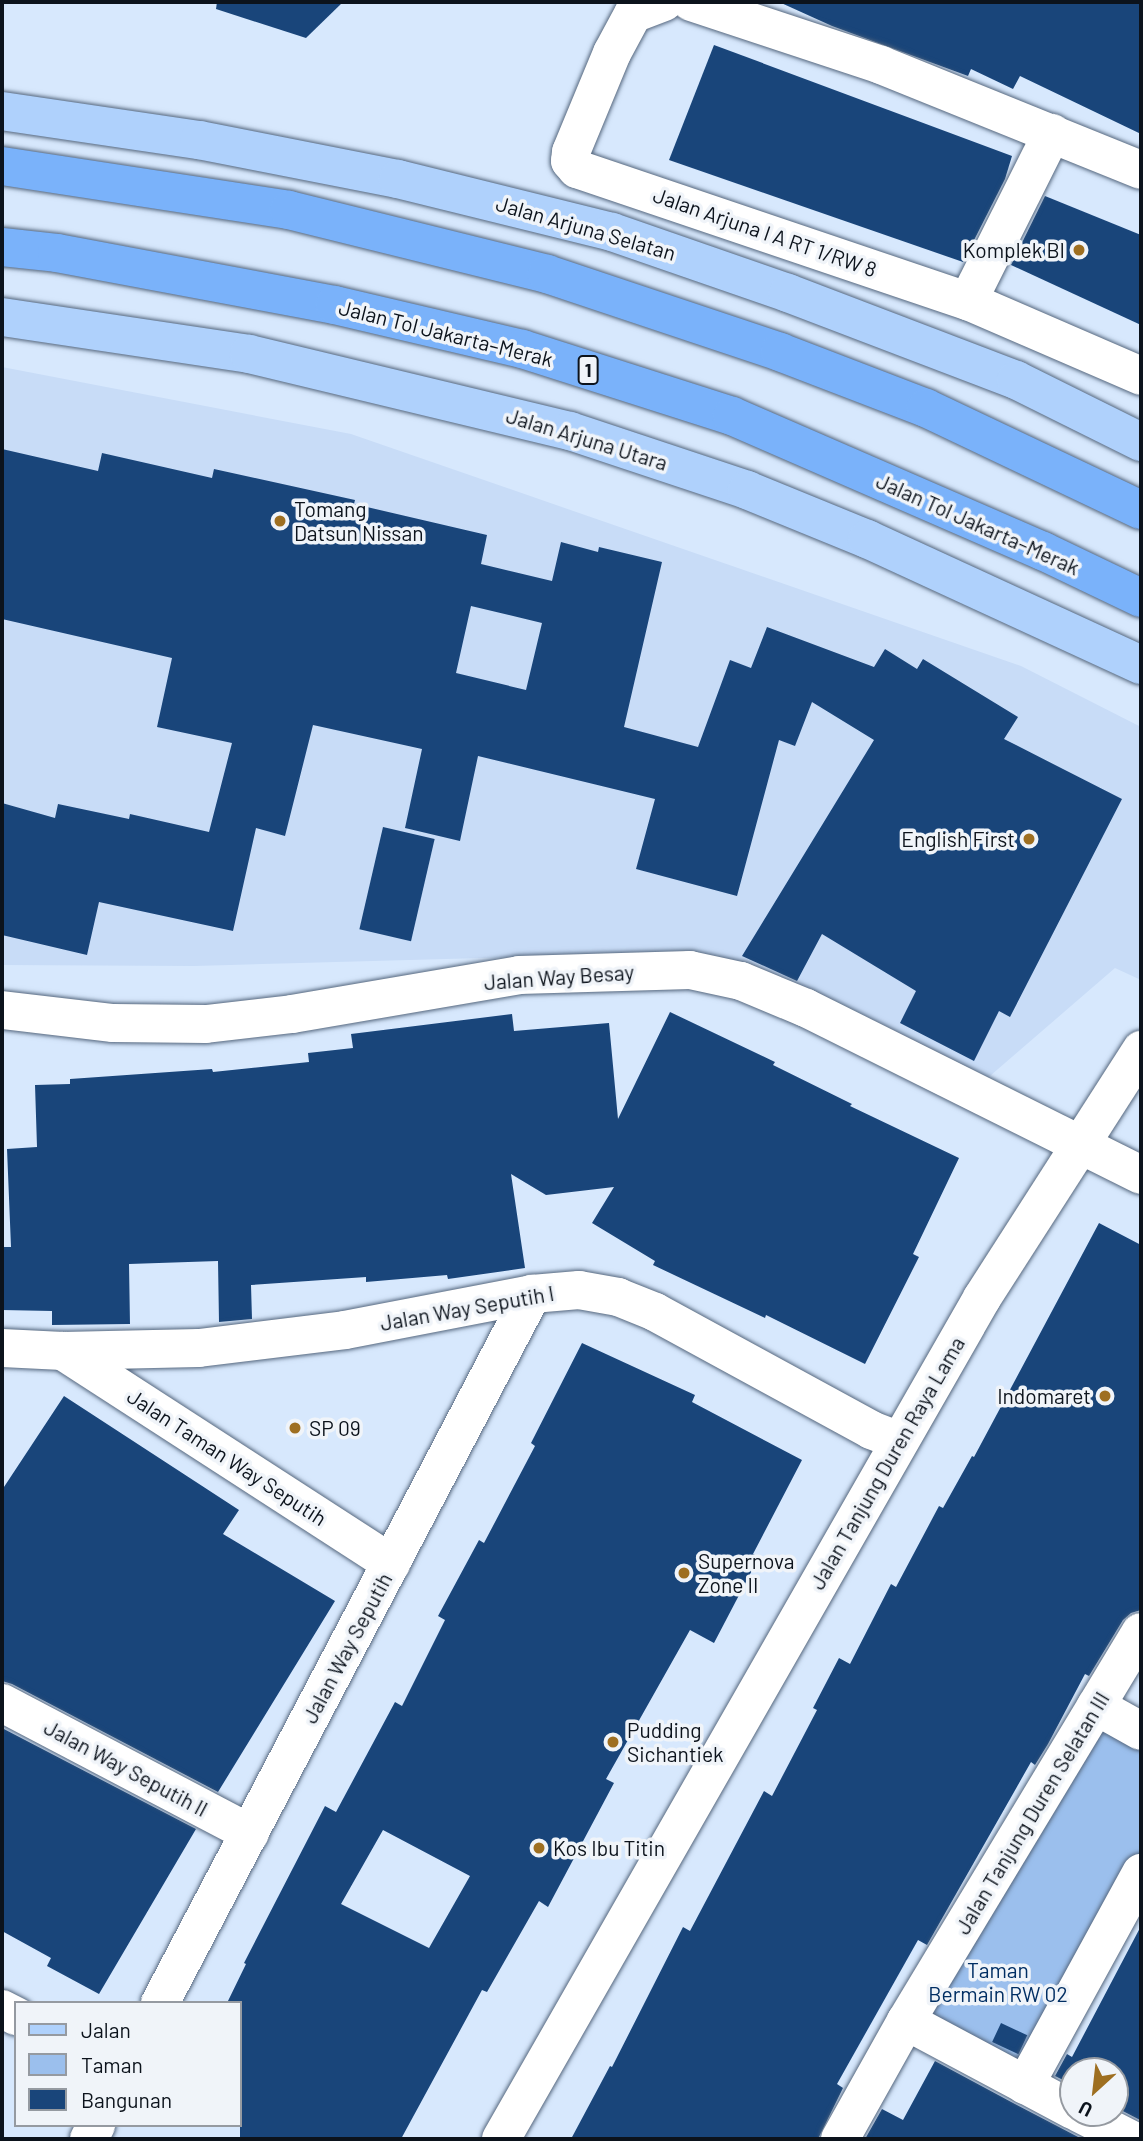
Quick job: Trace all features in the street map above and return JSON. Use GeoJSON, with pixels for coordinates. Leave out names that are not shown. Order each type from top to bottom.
{"type":"FeatureCollection","features":[{"type":"Feature","properties":{"kind":"highway"},"geometry":{"type":"LineString","coordinates":[[2,166],[289,210],[547,274],[780,352],[926,408],[1141,510]]}},
{"type":"Feature","properties":{"kind":"highway","name":"Jalan Tol Jakarta–Merak"},"geometry":{"type":"LineString","coordinates":[[2,247],[57,253],[335,305],[522,349],[732,416],[1043,551],[1141,598]]}},
{"type":"Feature","properties":{"kind":"main road","name":"Jalan Arjuna Selatan"},"geometry":{"type":"LineString","coordinates":[[2,111],[199,140],[372,174],[612,232],[788,293],[1016,380],[1141,442]]}},
{"type":"Feature","properties":{"kind":"main road","name":"Jalan Arjuna Utara"},"geometry":{"type":"LineString","coordinates":[[2,317],[249,354],[570,431],[747,490],[867,538],[1141,665]]}},
{"type":"Feature","properties":{"kind":"street","name":"Jalan Arjuna I A RT 1/RW 8"},"geometry":{"type":"LineString","coordinates":[[664,2],[633,14],[612,52],[571,152],[570,160],[577,169],[968,301],[1141,376]]}},
{"type":"Feature","properties":{"kind":"street"},"geometry":{"type":"LineString","coordinates":[[691,2],[881,65],[1141,170]]}},
{"type":"Feature","properties":{"kind":"street"},"geometry":{"type":"LineString","coordinates":[[968,301],[1052,133]]}},
{"type":"Feature","properties":{"kind":"street","name":"Jalan Way Besay"},"geometry":{"type":"LineString","coordinates":[[2,1010],[113,1023],[206,1024],[292,1014],[519,975],[690,970],[741,981],[806,1008],[1141,1175]]}},
{"type":"Feature","properties":{"kind":"street","name":"Jalan Tanjung Duren Raya Lama"},"geometry":{"type":"LineString","coordinates":[[501,2139],[982,1298],[1141,1050]]}},
{"type":"Feature","properties":{"kind":"street","name":"Jalan Way Seputih I"},"geometry":{"type":"LineString","coordinates":[[2,1348],[64,1352],[199,1348],[345,1330],[532,1294],[579,1290],[618,1297],[655,1312],[871,1430],[899,1441]]}},
{"type":"Feature","properties":{"kind":"street","name":"Jalan Way Seputih"},"geometry":{"type":"LineString","coordinates":[[161,2001],[532,1294]]}},
{"type":"Feature","properties":{"kind":"street","name":"Jalan Taman Way Seputih"},"geometry":{"type":"LineString","coordinates":[[64,1352],[391,1563]]}},
{"type":"Feature","properties":{"kind":"street","name":"Jalan Tanjung Duren Selatan III"},"geometry":{"type":"LineString","coordinates":[[840,2139],[906,2021],[1141,1632]]}},
{"type":"Feature","properties":{"kind":"street","name":"Jalan Way Seputih II"},"geometry":{"type":"LineString","coordinates":[[2,1703],[250,1833]]}},
{"type":"Feature","properties":{"kind":"street"},"geometry":{"type":"LineString","coordinates":[[1096,1706],[1141,1731]]}},
{"type":"Feature","properties":{"kind":"street"},"geometry":{"type":"LineString","coordinates":[[1025,2085],[1127,1933],[1141,1873]]}},
{"type":"Feature","properties":{"kind":"street"},"geometry":{"type":"LineString","coordinates":[[906,2021],[1059,2103]]}},
{"type":"Feature","properties":{"kind":"street"},"geometry":{"type":"LineString","coordinates":[[1106,2127],[1130,2139]]}},
{"type":"Feature","properties":{"kind":"shaded area"},"geometry":{"type":"Polygon","coordinates":[[[2,367],[351,434],[1021,666],[1141,727],[1141,980],[1115,968],[983,1082],[632,954],[194,966],[2,965],[2,367]]]}},
{"type":"Feature","properties":{"kind":"green space","name":"Taman Bermain RW 02"},"geometry":{"type":"Polygon","coordinates":[[[1083,1709],[1141,1739],[1141,1863],[1023,2079],[897,2015],[1083,1709]]]}},
{"type":"Feature","properties":{"kind":"building"},"geometry":{"type":"Polygon","coordinates":[[[217,2],[343,2],[306,38],[216,9],[217,2]]]}},
{"type":"Feature","properties":{"kind":"building"},"geometry":{"type":"Polygon","coordinates":[[[779,2],[1141,2],[1141,134],[1020,76],[1013,89],[971,69],[968,76],[832,26],[779,2]]]}},
{"type":"Feature","properties":{"kind":"building"},"geometry":{"type":"Polygon","coordinates":[[[714,45],[1012,156],[1005,179],[963,262],[669,160],[714,45]]]}},
{"type":"Feature","properties":{"kind":"building","name":"Komplek BI"},"geometry":{"type":"Polygon","coordinates":[[[1045,196],[1141,235],[1141,325],[1011,265],[1045,196]]]}},
{"type":"Feature","properties":{"kind":"building"},"geometry":{"type":"Polygon","coordinates":[[[2,449],[98,471],[102,453],[212,478],[214,469],[355,500],[354,504],[487,535],[481,564],[552,581],[561,542],[598,552],[599,547],[662,562],[624,727],[698,747],[730,660],[751,668],[767,627],[874,667],[885,649],[917,669],[923,659],[1018,717],[1004,739],[1122,799],[1010,1017],[999,1011],[974,1061],[900,1023],[916,991],[822,934],[797,981],[742,956],[874,740],[812,702],[795,746],[779,740],[737,896],[636,869],[655,799],[478,756],[460,841],[405,828],[422,749],[313,725],[285,836],[256,828],[233,931],[99,902],[87,955],[2,935],[2,803],[55,818],[58,804],[129,819],[130,814],[209,832],[232,743],[157,727],[172,658],[2,619],[2,449]],[[471,606],[456,673],[526,690],[542,623],[471,606]]]}},
{"type":"Feature","properties":{"kind":"building"},"geometry":{"type":"Polygon","coordinates":[[[383,827],[435,839],[411,941],[359,929],[383,827]]]}},
{"type":"Feature","properties":{"kind":"building"},"geometry":{"type":"Polygon","coordinates":[[[670,1012],[775,1062],[773,1065],[852,1104],[850,1106],[959,1158],[913,1254],[919,1257],[865,1364],[766,1315],[765,1318],[653,1265],[655,1261],[592,1223],[614,1187],[546,1195],[511,1174],[525,1268],[448,1279],[447,1275],[366,1282],[366,1277],[251,1285],[252,1319],[219,1322],[218,1261],[129,1264],[130,1324],[52,1325],[52,1311],[2,1310],[2,1247],[11,1247],[7,1149],[37,1147],[35,1085],[70,1084],[70,1079],[212,1069],[213,1072],[309,1062],[308,1053],[353,1048],[351,1034],[512,1014],[514,1031],[609,1023],[618,1119],[670,1012]]]}},
{"type":"Feature","properties":{"kind":"building"},"geometry":{"type":"Polygon","coordinates":[[[1099,1223],[1141,1245],[1141,1610],[1131,1613],[1123,1620],[1089,1676],[1085,1674],[1048,1744],[1035,1765],[1031,1762],[927,1945],[918,1940],[837,2084],[843,2088],[818,2139],[571,2139],[610,2066],[612,2067],[683,1927],[690,1931],[764,1791],[772,1796],[817,1710],[813,1708],[839,1658],[850,1664],[891,1584],[896,1587],[939,1506],[943,1508],[972,1456],[974,1457],[1099,1223]]]}},
{"type":"Feature","properties":{"kind":"building"},"geometry":{"type":"Polygon","coordinates":[[[582,1343],[695,1395],[692,1402],[802,1460],[753,1554],[759,1557],[714,1643],[690,1630],[606,1779],[614,1783],[548,1907],[539,1901],[487,1992],[482,1990],[401,2139],[240,2139],[242,2001],[228,2001],[246,1964],[244,1963],[325,1806],[336,1812],[395,1702],[402,1706],[445,1620],[438,1616],[479,1540],[484,1543],[535,1446],[531,1443],[582,1343]],[[383,1830],[341,1904],[429,1948],[470,1876],[383,1830]]]}},
{"type":"Feature","properties":{"kind":"building"},"geometry":{"type":"Polygon","coordinates":[[[64,1396],[239,1510],[223,1534],[335,1601],[218,1792],[2,1681],[2,1490],[64,1396]]]}},
{"type":"Feature","properties":{"kind":"building"},"geometry":{"type":"Polygon","coordinates":[[[2,1728],[196,1829],[99,1994],[47,1966],[51,1958],[2,1931],[2,1728]]]}},
{"type":"Feature","properties":{"kind":"building"},"geometry":{"type":"Polygon","coordinates":[[[1141,1926],[1140,2120],[1129,2114],[1129,2057],[1072,2057],[1141,1926]]]}},
{"type":"Feature","properties":{"kind":"building"},"geometry":{"type":"Polygon","coordinates":[[[1001,2023],[1027,2035],[1018,2054],[992,2042],[1001,2023]]]}},
{"type":"Feature","properties":{"kind":"building"},"geometry":{"type":"Polygon","coordinates":[[[935,2061],[1082,2139],[865,2139],[882,2109],[903,2120],[935,2061]]]}},
{"type":"Feature","properties":{"kind":"place","name":"Komplek BI"},"geometry":{"type":"Point","coordinates":[1079,250]}},
{"type":"Feature","properties":{"kind":"place","name":"Tomang Datsun Nissan"},"geometry":{"type":"Point","coordinates":[280,521]}},
{"type":"Feature","properties":{"kind":"place","name":"English First"},"geometry":{"type":"Point","coordinates":[1029,839]}},
{"type":"Feature","properties":{"kind":"place","name":"Indomaret"},"geometry":{"type":"Point","coordinates":[1105,1396]}},
{"type":"Feature","properties":{"kind":"place","name":"SP 09"},"geometry":{"type":"Point","coordinates":[295,1428]}},
{"type":"Feature","properties":{"kind":"place","name":"Supernova Zone II"},"geometry":{"type":"Point","coordinates":[684,1573]}},
{"type":"Feature","properties":{"kind":"place","name":"Pudding Sichantiek"},"geometry":{"type":"Point","coordinates":[613,1742]}},
{"type":"Feature","properties":{"kind":"place","name":"Kos Ibu Titin"},"geometry":{"type":"Point","coordinates":[539,1848]}}]}
